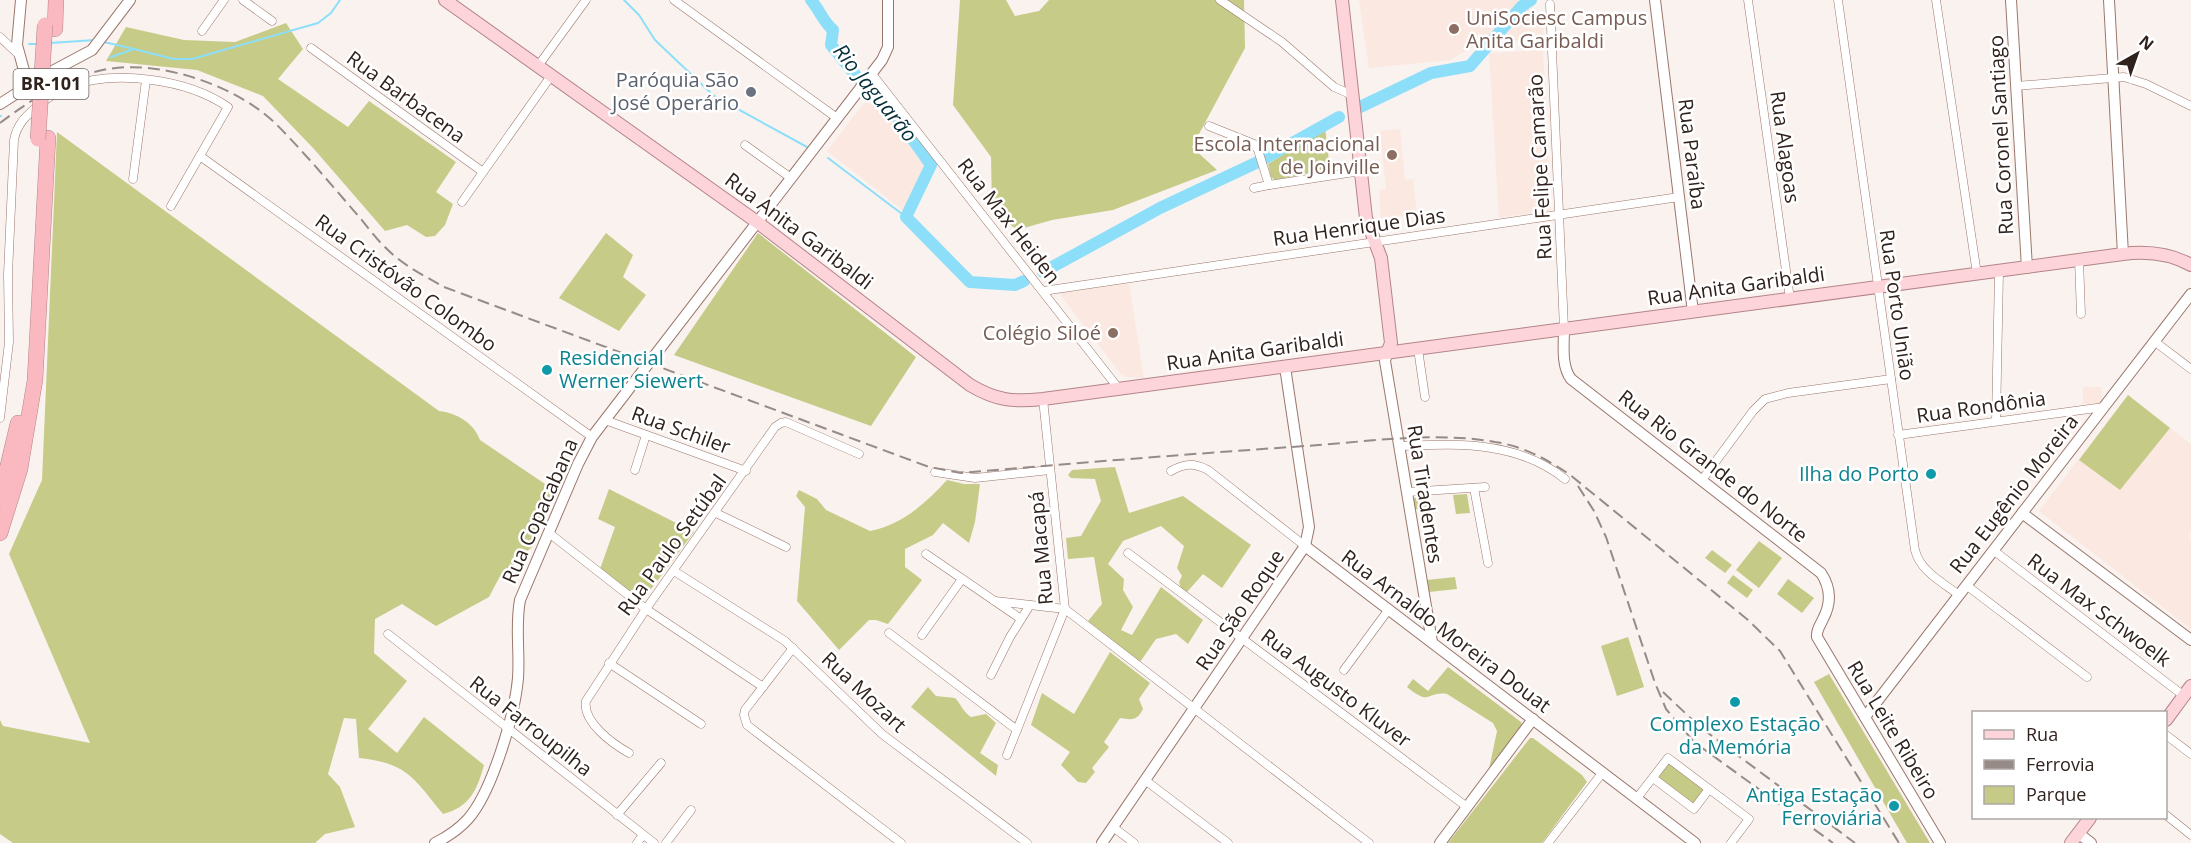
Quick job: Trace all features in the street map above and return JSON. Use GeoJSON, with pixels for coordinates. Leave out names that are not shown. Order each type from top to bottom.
{"type":"FeatureCollection","features":[{"type":"Feature","properties":{"kind":"highway","name":"BR-101"},"geometry":{"type":"LineString","coordinates":[[46,0],[50,27]]}},
{"type":"Feature","properties":{"kind":"highway","name":"BR-101"},"geometry":{"type":"LineString","coordinates":[[0,499],[17,431],[26,369],[50,27],[56,0]]}},
{"type":"Feature","properties":{"kind":"highway","name":"BR-101"},"geometry":{"type":"LineString","coordinates":[[0,533],[20,469],[35,380],[43,138]]}},
{"type":"Feature","properties":{"kind":"main road","name":"Rua Anita Garibaldi"},"geometry":{"type":"LineString","coordinates":[[445,0],[757,222],[976,389],[1008,401],[1119,389],[2139,252],[2162,254],[2191,265]]}},
{"type":"Feature","properties":{"kind":"main road"},"geometry":{"type":"LineString","coordinates":[[1342,0],[1366,218],[1381,258],[1391,343],[1387,353]]}},
{"type":"Feature","properties":{"kind":"main road"},"geometry":{"type":"LineString","coordinates":[[2167,719],[2187,691]]}},
{"type":"Feature","properties":{"kind":"main road"},"geometry":{"type":"LineString","coordinates":[[2072,840],[2089,819]]}},
{"type":"Feature","properties":{"kind":"street"},"geometry":{"type":"LineString","coordinates":[[21,0],[17,38],[18,54],[28,85]]}},
{"type":"Feature","properties":{"kind":"street"},"geometry":{"type":"LineString","coordinates":[[0,104],[46,74],[92,50],[130,0]]}},
{"type":"Feature","properties":{"kind":"street"},"geometry":{"type":"LineString","coordinates":[[202,31],[224,0]]}},
{"type":"Feature","properties":{"kind":"street"},"geometry":{"type":"LineString","coordinates":[[243,0],[272,21]]}},
{"type":"Feature","properties":{"kind":"street"},"geometry":{"type":"LineString","coordinates":[[538,66],[586,0]]}},
{"type":"Feature","properties":{"kind":"street"},"geometry":{"type":"LineString","coordinates":[[674,0],[837,118]]}},
{"type":"Feature","properties":{"kind":"street","name":"Rua Copacabana"},"geometry":{"type":"LineString","coordinates":[[435,843],[459,828],[480,802],[507,729],[518,680],[517,620],[520,600],[578,464],[592,437],[882,60],[888,47],[888,0]]}},
{"type":"Feature","properties":{"kind":"street"},"geometry":{"type":"LineString","coordinates":[[1220,0],[1282,42],[1334,87],[1353,95]]}},
{"type":"Feature","properties":{"kind":"street","name":"Rua Paraíba"},"geometry":{"type":"LineString","coordinates":[[1655,0],[1693,312]]}},
{"type":"Feature","properties":{"kind":"street","name":"Rua Alagoas"},"geometry":{"type":"LineString","coordinates":[[1748,0],[1790,299]]}},
{"type":"Feature","properties":{"kind":"street","name":"Rua Porto União"},"geometry":{"type":"LineString","coordinates":[[1838,0],[1916,557],[1925,569],[1959,595]]}},
{"type":"Feature","properties":{"kind":"street"},"geometry":{"type":"LineString","coordinates":[[1936,0],[1977,274]]}},
{"type":"Feature","properties":{"kind":"street","name":"Rua Coronel Santiago"},"geometry":{"type":"LineString","coordinates":[[2011,0],[2027,268]]}},
{"type":"Feature","properties":{"kind":"street"},"geometry":{"type":"LineString","coordinates":[[2109,0],[2123,254]]}},
{"type":"Feature","properties":{"kind":"street","name":"Rua Felipe Camarão"},"geometry":{"type":"LineString","coordinates":[[1550,4],[1564,329]]}},
{"type":"Feature","properties":{"kind":"street"},"geometry":{"type":"LineString","coordinates":[[0,37],[18,54]]}},
{"type":"Feature","properties":{"kind":"street","name":"Rua Barbacena"},"geometry":{"type":"LineString","coordinates":[[311,48],[483,172]]}},
{"type":"Feature","properties":{"kind":"street"},"geometry":{"type":"LineString","coordinates":[[462,202],[551,76]]}},
{"type":"Feature","properties":{"kind":"street","name":"Rua Max Heiden"},"geometry":{"type":"LineString","coordinates":[[870,77],[1119,389]]}},
{"type":"Feature","properties":{"kind":"street"},"geometry":{"type":"LineString","coordinates":[[2016,86],[2114,77],[2134,80],[2191,106]]}},
{"type":"Feature","properties":{"kind":"street"},"geometry":{"type":"LineString","coordinates":[[0,418],[14,140],[18,126],[30,112],[50,96],[69,86],[99,80],[146,80],[188,87],[216,99],[228,107],[171,206]]}},
{"type":"Feature","properties":{"kind":"street"},"geometry":{"type":"LineString","coordinates":[[133,179],[146,80]]}},
{"type":"Feature","properties":{"kind":"street"},"geometry":{"type":"LineString","coordinates":[[1209,126],[1248,140],[1258,150],[1269,185]]}},
{"type":"Feature","properties":{"kind":"street"},"geometry":{"type":"LineString","coordinates":[[745,145],[791,178]]}},
{"type":"Feature","properties":{"kind":"street","name":"Rua Cristóvão Colombo"},"geometry":{"type":"LineString","coordinates":[[200,156],[592,437]]}},
{"type":"Feature","properties":{"kind":"street"},"geometry":{"type":"LineString","coordinates":[[1254,188],[1361,171]]}},
{"type":"Feature","properties":{"kind":"street","name":"Rua Henrique Dias"},"geometry":{"type":"LineString","coordinates":[[1043,291],[1679,197]]}},
{"type":"Feature","properties":{"kind":"street"},"geometry":{"type":"LineString","coordinates":[[2079,260],[2082,283],[2081,314]]}},
{"type":"Feature","properties":{"kind":"street"},"geometry":{"type":"LineString","coordinates":[[1996,421],[1999,272]]}},
{"type":"Feature","properties":{"kind":"street","name":"Rua Eugênio Moreira"},"geometry":{"type":"LineString","coordinates":[[1864,717],[2191,294]]}},
{"type":"Feature","properties":{"kind":"street","name":"Rua Rio Grande do Norte"},"geometry":{"type":"LineString","coordinates":[[1564,329],[1565,363],[1571,379],[1821,573],[1828,586],[1828,603],[1816,634]]}},
{"type":"Feature","properties":{"kind":"street"},"geometry":{"type":"LineString","coordinates":[[2154,341],[2191,369]]}},
{"type":"Feature","properties":{"kind":"street"},"geometry":{"type":"LineString","coordinates":[[1418,349],[1425,396]]}},
{"type":"Feature","properties":{"kind":"street","name":"Rua Tiradentes"},"geometry":{"type":"LineString","coordinates":[[1387,353],[1385,361],[1432,642]]}},
{"type":"Feature","properties":{"kind":"street","name":"Rua São Roque"},"geometry":{"type":"LineString","coordinates":[[1102,843],[1305,546],[1309,527],[1285,367]]}},
{"type":"Feature","properties":{"kind":"street"},"geometry":{"type":"LineString","coordinates":[[1702,480],[1757,406],[1765,399],[1788,393],[1891,379]]}},
{"type":"Feature","properties":{"kind":"street","name":"Rua Macapá"},"geometry":{"type":"LineString","coordinates":[[1007,755],[1065,609],[1043,399]]}},
{"type":"Feature","properties":{"kind":"street","name":"Rua Rondônia"},"geometry":{"type":"LineString","coordinates":[[1898,435],[2104,407]]}},
{"type":"Feature","properties":{"kind":"street","name":"Rua Schiler"},"geometry":{"type":"LineString","coordinates":[[605,420],[746,471]]}},
{"type":"Feature","properties":{"kind":"street","name":"Rua Paulo Setúbal"},"geometry":{"type":"LineString","coordinates":[[629,753],[613,742],[589,719],[586,713],[586,701],[646,609],[776,427],[786,422],[859,454]]}},
{"type":"Feature","properties":{"kind":"street"},"geometry":{"type":"LineString","coordinates":[[635,470],[646,435]]}},
{"type":"Feature","properties":{"kind":"street"},"geometry":{"type":"LineString","coordinates":[[1399,446],[1455,444],[1490,447],[1541,463],[1565,479]]}},
{"type":"Feature","properties":{"kind":"street","name":"Rua Arnaldo Moreira Douat"},"geometry":{"type":"LineString","coordinates":[[1171,471],[1189,464],[1208,470],[1695,843]]}},
{"type":"Feature","properties":{"kind":"street"},"geometry":{"type":"LineString","coordinates":[[935,472],[975,478],[1050,470]]}},
{"type":"Feature","properties":{"kind":"street"},"geometry":{"type":"LineString","coordinates":[[1407,492],[1485,487]]}},
{"type":"Feature","properties":{"kind":"street"},"geometry":{"type":"LineString","coordinates":[[1474,488],[1488,563]]}},
{"type":"Feature","properties":{"kind":"street"},"geometry":{"type":"LineString","coordinates":[[716,513],[786,548]]}},
{"type":"Feature","properties":{"kind":"street"},"geometry":{"type":"LineString","coordinates":[[2022,513],[2191,640]]}},
{"type":"Feature","properties":{"kind":"street"},"geometry":{"type":"LineString","coordinates":[[1309,527],[1316,548],[1323,559]]}},
{"type":"Feature","properties":{"kind":"street"},"geometry":{"type":"LineString","coordinates":[[549,533],[646,609],[763,687]]}},
{"type":"Feature","properties":{"kind":"street","name":"Rua Max Schwoelk"},"geometry":{"type":"LineString","coordinates":[[1993,550],[2187,691]]}},
{"type":"Feature","properties":{"kind":"street","name":"Rua Augusto Kluver"},"geometry":{"type":"LineString","coordinates":[[1128,553],[1467,807]]}},
{"type":"Feature","properties":{"kind":"street"},"geometry":{"type":"LineString","coordinates":[[926,554],[1021,619]]}},
{"type":"Feature","properties":{"kind":"street","name":"Rua Mozart"},"geometry":{"type":"LineString","coordinates":[[675,571],[793,648],[882,734],[1027,843]]}},
{"type":"Feature","properties":{"kind":"street"},"geometry":{"type":"LineString","coordinates":[[922,635],[962,579]]}},
{"type":"Feature","properties":{"kind":"street"},"geometry":{"type":"LineString","coordinates":[[1966,585],[2088,677]]}},
{"type":"Feature","properties":{"kind":"street"},"geometry":{"type":"LineString","coordinates":[[995,601],[1065,609],[1370,843]]}},
{"type":"Feature","properties":{"kind":"street"},"geometry":{"type":"LineString","coordinates":[[991,675],[1030,605]]}},
{"type":"Feature","properties":{"kind":"street"},"geometry":{"type":"LineString","coordinates":[[1344,670],[1389,609]]}},
{"type":"Feature","properties":{"kind":"street"},"geometry":{"type":"LineString","coordinates":[[1411,626],[1420,625],[1427,616]]}},
{"type":"Feature","properties":{"kind":"street"},"geometry":{"type":"LineString","coordinates":[[889,633],[1017,730]]}},
{"type":"Feature","properties":{"kind":"street","name":"Rua Farroupilha"},"geometry":{"type":"LineString","coordinates":[[388,634],[654,843]]}},
{"type":"Feature","properties":{"kind":"street","name":"Rua Leite Ribeiro"},"geometry":{"type":"LineString","coordinates":[[1816,634],[1940,843]]}},
{"type":"Feature","properties":{"kind":"street"},"geometry":{"type":"LineString","coordinates":[[793,648],[745,710],[745,722],[752,731],[901,843]]}},
{"type":"Feature","properties":{"kind":"street"},"geometry":{"type":"LineString","coordinates":[[609,663],[700,724]]}},
{"type":"Feature","properties":{"kind":"street"},"geometry":{"type":"LineString","coordinates":[[1440,843],[1533,719]]}},
{"type":"Feature","properties":{"kind":"street"},"geometry":{"type":"LineString","coordinates":[[2167,736],[2191,754]]}},
{"type":"Feature","properties":{"kind":"street"},"geometry":{"type":"LineString","coordinates":[[1637,798],[1668,758],[1749,819],[1731,843]]}},
{"type":"Feature","properties":{"kind":"street"},"geometry":{"type":"LineString","coordinates":[[617,815],[661,763]]}},
{"type":"Feature","properties":{"kind":"street"},"geometry":{"type":"LineString","coordinates":[[1548,843],[1603,772]]}},
{"type":"Feature","properties":{"kind":"street"},"geometry":{"type":"LineString","coordinates":[[1653,778],[1694,810],[1709,789]]}},
{"type":"Feature","properties":{"kind":"street"},"geometry":{"type":"LineString","coordinates":[[1145,780],[1228,843]]}},
{"type":"Feature","properties":{"kind":"street"},"geometry":{"type":"LineString","coordinates":[[666,843],[691,810]]}},
{"type":"Feature","properties":{"kind":"street"},"geometry":{"type":"LineString","coordinates":[[2167,816],[2191,835]]}},
{"type":"Feature","properties":{"kind":"street"},"geometry":{"type":"LineString","coordinates":[[1113,827],[1134,843]]}},
{"type":"Feature","properties":{"kind":"street"},"geometry":{"type":"LineString","coordinates":[[637,843],[643,835]]}},
{"type":"Feature","properties":{"kind":"street"},"geometry":{"type":"LineString","coordinates":[[2072,840],[2091,843]]}},
{"type":"Feature","properties":{"kind":"shaded area","name":"UniSociesc Campus Anita Garibaldi"},"geometry":{"type":"Polygon","coordinates":[[[1359,0],[1518,0],[1544,19],[1543,43],[1487,39],[1450,60],[1369,68],[1359,0]]]}},
{"type":"Feature","properties":{"kind":"shaded area"},"geometry":{"type":"Polygon","coordinates":[[[1543,50],[1551,210],[1499,218],[1489,53],[1543,50]]]}},
{"type":"Feature","properties":{"kind":"shaded area"},"geometry":{"type":"Polygon","coordinates":[[[875,89],[927,164],[905,212],[827,151],[875,89]]]}},
{"type":"Feature","properties":{"kind":"shaded area","name":"Escola Internacional de Joinville"},"geometry":{"type":"Polygon","coordinates":[[[1400,129],[1405,180],[1413,179],[1417,215],[1381,218],[1379,190],[1386,189],[1380,131],[1400,129]]]}},
{"type":"Feature","properties":{"kind":"shaded area","name":"Colégio Siloé"},"geometry":{"type":"Polygon","coordinates":[[[1129,283],[1144,378],[1127,377],[1120,373],[1059,293],[1129,283]]]}},
{"type":"Feature","properties":{"kind":"shaded area"},"geometry":{"type":"Polygon","coordinates":[[[2083,387],[2101,387],[2102,403],[2083,404],[2083,387]]]}},
{"type":"Feature","properties":{"kind":"shaded area"},"geometry":{"type":"Polygon","coordinates":[[[2128,395],[2191,444],[2191,532],[2188,536],[2191,539],[2191,629],[2039,511],[2128,395]]]}},
{"type":"Feature","properties":{"kind":"green space"},"geometry":{"type":"Polygon","coordinates":[[[960,0],[1006,0],[1015,16],[1039,11],[1049,0],[1244,0],[1245,48],[1192,147],[1217,170],[1113,210],[1052,220],[1017,230],[992,210],[991,157],[953,105],[960,0]]]}},
{"type":"Feature","properties":{"kind":"green space"},"geometry":{"type":"Polygon","coordinates":[[[286,23],[303,49],[278,79],[348,127],[369,101],[456,162],[436,192],[453,204],[445,225],[435,236],[426,237],[407,225],[385,231],[314,149],[263,96],[197,70],[106,61],[126,27],[184,40],[235,42],[286,23]]]}},
{"type":"Feature","properties":{"kind":"green space"},"geometry":{"type":"Polygon","coordinates":[[[1325,128],[1330,169],[1275,180],[1271,177],[1268,164],[1325,128]]]}},
{"type":"Feature","properties":{"kind":"green space"},"geometry":{"type":"Polygon","coordinates":[[[57,132],[439,411],[464,420],[474,429],[480,440],[554,490],[534,545],[499,578],[489,597],[436,626],[402,604],[375,619],[374,653],[407,681],[368,729],[397,753],[424,717],[484,765],[475,790],[460,807],[443,814],[417,782],[399,769],[375,760],[359,758],[356,719],[344,718],[328,774],[340,787],[355,827],[325,834],[315,843],[13,843],[0,834],[0,720],[3,726],[90,743],[9,554],[42,480],[57,132]]]}},
{"type":"Feature","properties":{"kind":"green space"},"geometry":{"type":"Polygon","coordinates":[[[606,233],[633,255],[623,277],[646,295],[619,331],[559,298],[606,233]]]}},
{"type":"Feature","properties":{"kind":"green space"},"geometry":{"type":"Polygon","coordinates":[[[758,233],[916,357],[871,426],[674,355],[758,233]]]}},
{"type":"Feature","properties":{"kind":"green space"},"geometry":{"type":"Polygon","coordinates":[[[2128,395],[2170,428],[2120,490],[2079,460],[2128,395]]]}},
{"type":"Feature","properties":{"kind":"green space"},"geometry":{"type":"Polygon","coordinates":[[[1115,467],[1129,513],[1183,496],[1251,545],[1222,588],[1203,574],[1187,592],[1181,589],[1179,582],[1182,576],[1177,568],[1184,546],[1161,526],[1123,541],[1108,564],[1124,579],[1123,590],[1133,607],[1121,630],[1132,635],[1161,587],[1203,620],[1188,644],[1176,634],[1156,639],[1140,662],[1088,621],[1102,604],[1094,557],[1068,559],[1066,538],[1081,536],[1101,501],[1095,479],[1071,478],[1068,475],[1072,470],[1115,467]]]}},
{"type":"Feature","properties":{"kind":"green space"},"geometry":{"type":"Polygon","coordinates":[[[947,480],[964,484],[980,484],[975,522],[969,543],[943,523],[933,535],[905,549],[905,567],[922,580],[888,624],[869,620],[839,650],[797,601],[805,507],[796,496],[799,490],[817,499],[826,510],[870,531],[893,524],[913,512],[947,480]]]}},
{"type":"Feature","properties":{"kind":"green space"},"geometry":{"type":"Polygon","coordinates":[[[609,489],[694,532],[645,597],[637,599],[600,569],[615,527],[598,519],[609,489]]]}},
{"type":"Feature","properties":{"kind":"green space"},"geometry":{"type":"Polygon","coordinates":[[[1467,494],[1470,513],[1456,514],[1453,495],[1467,494]]]}},
{"type":"Feature","properties":{"kind":"green space"},"geometry":{"type":"Polygon","coordinates":[[[1429,497],[1430,510],[1414,509],[1413,498],[1429,497]]]}},
{"type":"Feature","properties":{"kind":"green space"},"geometry":{"type":"Polygon","coordinates":[[[1759,541],[1782,558],[1759,588],[1736,570],[1759,541]]]}},
{"type":"Feature","properties":{"kind":"green space"},"geometry":{"type":"Polygon","coordinates":[[[1712,550],[1732,565],[1725,573],[1705,558],[1712,550]]]}},
{"type":"Feature","properties":{"kind":"green space"},"geometry":{"type":"Polygon","coordinates":[[[1733,575],[1753,590],[1747,598],[1727,583],[1733,575]]]}},
{"type":"Feature","properties":{"kind":"green space"},"geometry":{"type":"Polygon","coordinates":[[[1455,577],[1457,589],[1429,592],[1427,580],[1455,577]]]}},
{"type":"Feature","properties":{"kind":"green space"},"geometry":{"type":"Polygon","coordinates":[[[1788,579],[1814,598],[1802,613],[1777,594],[1788,579]]]}},
{"type":"Feature","properties":{"kind":"green space"},"geometry":{"type":"Polygon","coordinates":[[[1628,637],[1644,687],[1617,696],[1601,646],[1628,637]]]}},
{"type":"Feature","properties":{"kind":"green space"},"geometry":{"type":"Polygon","coordinates":[[[1110,652],[1150,683],[1139,699],[1143,709],[1139,716],[1134,719],[1120,718],[1104,742],[1109,747],[1092,768],[1095,772],[1086,783],[1078,782],[1061,765],[1070,752],[1031,725],[1042,693],[1074,714],[1110,652]]]}},
{"type":"Feature","properties":{"kind":"green space"},"geometry":{"type":"Polygon","coordinates":[[[1448,667],[1521,722],[1522,725],[1489,769],[1497,731],[1493,723],[1447,694],[1425,697],[1407,687],[1413,679],[1428,691],[1448,667]]]}},
{"type":"Feature","properties":{"kind":"green space"},"geometry":{"type":"Polygon","coordinates":[[[1829,674],[1930,843],[1907,843],[1814,682],[1829,674]]]}},
{"type":"Feature","properties":{"kind":"green space"},"geometry":{"type":"Polygon","coordinates":[[[928,687],[936,696],[955,698],[971,717],[986,714],[996,723],[980,753],[998,765],[996,776],[911,707],[928,687]]]}},
{"type":"Feature","properties":{"kind":"green space"},"geometry":{"type":"Polygon","coordinates":[[[1530,738],[1582,775],[1587,782],[1542,843],[1448,843],[1530,738]]]}},
{"type":"Feature","properties":{"kind":"green space"},"geometry":{"type":"Polygon","coordinates":[[[1669,763],[1704,789],[1693,804],[1658,778],[1669,763]]]}},
{"type":"Feature","properties":{"kind":"waterway"},"geometry":{"type":"LineString","coordinates":[[111,57],[134,49],[173,59],[192,59],[318,23],[331,13],[340,0]]}},
{"type":"Feature","properties":{"kind":"waterway"},"geometry":{"type":"LineString","coordinates":[[624,0],[639,15],[655,40],[714,96],[807,147]]}},
{"type":"Feature","properties":{"kind":"waterway","name":"Rio Jaguarão"},"geometry":{"type":"LineString","coordinates":[[811,0],[833,30],[831,45],[858,78],[877,89],[931,165],[906,217],[970,282],[1015,285],[1024,281]]}},
{"type":"Feature","properties":{"kind":"waterway","name":"Rio Jaguarão"},"geometry":{"type":"LineString","coordinates":[[1358,108],[1431,73],[1470,66],[1522,6],[1531,0]]}},
{"type":"Feature","properties":{"kind":"waterway"},"geometry":{"type":"LineString","coordinates":[[50,43],[95,40]]}},
{"type":"Feature","properties":{"kind":"waterway"},"geometry":{"type":"LineString","coordinates":[[104,42],[134,49]]}},
{"type":"Feature","properties":{"kind":"waterway"},"geometry":{"type":"LineString","coordinates":[[29,44],[38,44]]}},
{"type":"Feature","properties":{"kind":"waterway","name":"Rio Jaguarão"},"geometry":{"type":"LineString","coordinates":[[1043,272],[1160,208],[1260,161],[1339,117]]}},
{"type":"Feature","properties":{"kind":"waterway"},"geometry":{"type":"LineString","coordinates":[[828,158],[906,217]]}},
{"type":"Feature","properties":{"kind":"railway"},"geometry":{"type":"LineString","coordinates":[[0,123],[51,90],[93,72],[129,67],[152,68],[198,79],[241,98],[260,110],[309,159],[394,256],[444,287],[929,467],[961,473],[1424,437],[1472,439],[1505,444],[1525,450],[1569,474],[1748,620],[1780,651],[1899,843]]}},
{"type":"Feature","properties":{"kind":"railway"},"geometry":{"type":"LineString","coordinates":[[1578,486],[1594,511],[1606,537],[1655,683],[1666,709],[1694,742],[1833,843]]}},
{"type":"Feature","properties":{"kind":"railway"},"geometry":{"type":"LineString","coordinates":[[1663,692],[1700,727],[1855,843]]}},
{"type":"Feature","properties":{"kind":"place","name":"UniSociesc Campus Anita Garibaldi"},"geometry":{"type":"Point","coordinates":[1454,29]}},
{"type":"Feature","properties":{"kind":"place","name":"Paróquia São José Operário"},"geometry":{"type":"Point","coordinates":[751,92]}},
{"type":"Feature","properties":{"kind":"place","name":"Escola Internacional de Joinville"},"geometry":{"type":"Point","coordinates":[1392,155]}},
{"type":"Feature","properties":{"kind":"place","name":"Colégio Siloé"},"geometry":{"type":"Point","coordinates":[1113,333]}},
{"type":"Feature","properties":{"kind":"place","name":"Residencial Werner Siewert"},"geometry":{"type":"Point","coordinates":[547,370]}},
{"type":"Feature","properties":{"kind":"place","name":"Ilha do Porto"},"geometry":{"type":"Point","coordinates":[1931,474]}},
{"type":"Feature","properties":{"kind":"place","name":"Complexo Estação da Memória"},"geometry":{"type":"Point","coordinates":[1735,702]}},
{"type":"Feature","properties":{"kind":"place","name":"Antiga Estação Ferroviária"},"geometry":{"type":"Point","coordinates":[1894,806]}}]}
